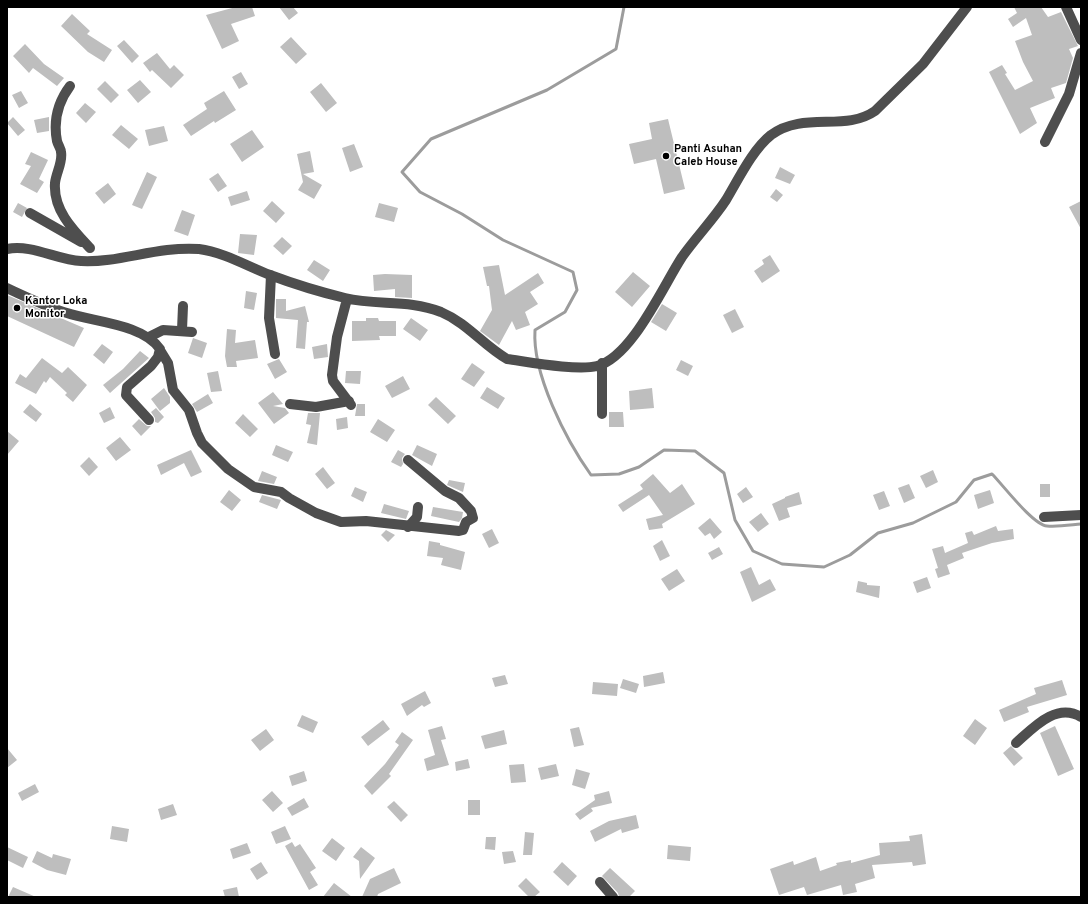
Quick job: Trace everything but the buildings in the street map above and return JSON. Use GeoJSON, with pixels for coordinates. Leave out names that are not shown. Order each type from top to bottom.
{"type":"FeatureCollection","features":[{"type":"Feature","properties":{"kind":"street"},"geometry":{"type":"LineString","coordinates":[[7,249],[23,249],[82,261],[102,260],[159,250],[198,249],[216,253],[271,275],[347,299],[403,303],[421,306],[439,312],[463,323],[507,360],[525,363],[582,367],[602,363],[621,351],[633,335],[681,259],[721,207],[761,144],[777,132],[795,123],[857,120],[875,112],[923,64],[967,7]]}},
{"type":"Feature","properties":{"kind":"street"},"geometry":{"type":"LineString","coordinates":[[1066,7],[1081,40]]}},
{"type":"Feature","properties":{"kind":"street"},"geometry":{"type":"LineString","coordinates":[[1045,142],[1069,94],[1081,53]]}},
{"type":"Feature","properties":{"kind":"street"},"geometry":{"type":"LineString","coordinates":[[70,86],[59,102],[57,110],[57,140],[61,152],[55,183],[56,194],[63,215],[72,228],[102,260]]}},
{"type":"Feature","properties":{"kind":"street"},"geometry":{"type":"LineString","coordinates":[[30,213],[90,248]]}},
{"type":"Feature","properties":{"kind":"street"},"geometry":{"type":"LineString","coordinates":[[271,275],[269,318],[275,354]]}},
{"type":"Feature","properties":{"kind":"street"},"geometry":{"type":"LineString","coordinates":[[7,288],[63,312],[118,324],[149,337],[157,344],[168,363],[173,390],[189,410],[196,433],[202,443],[228,469],[254,487],[281,492],[316,513],[341,522],[366,522],[408,527],[459,531],[463,530],[466,522],[473,518],[471,511],[459,498],[445,491],[408,460]]}},
{"type":"Feature","properties":{"kind":"street"},"geometry":{"type":"LineString","coordinates":[[290,404],[316,407],[350,403],[333,381],[332,375],[337,337],[347,299]]}},
{"type":"Feature","properties":{"kind":"street"},"geometry":{"type":"LineString","coordinates":[[182,330],[183,306]]}},
{"type":"Feature","properties":{"kind":"street"},"geometry":{"type":"LineString","coordinates":[[149,337],[163,330],[182,330],[192,332]]}},
{"type":"Feature","properties":{"kind":"street"},"geometry":{"type":"LineString","coordinates":[[148,420],[125,391],[126,387],[158,358],[160,350]]}},
{"type":"Feature","properties":{"kind":"street"},"geometry":{"type":"LineString","coordinates":[[602,363],[602,414]]}},
{"type":"Feature","properties":{"kind":"street"},"geometry":{"type":"LineString","coordinates":[[408,527],[417,517],[418,507]]}},
{"type":"Feature","properties":{"kind":"street"},"geometry":{"type":"LineString","coordinates":[[1044,517],[1081,514]]}},
{"type":"Feature","properties":{"kind":"street"},"geometry":{"type":"LineString","coordinates":[[1016,743],[1042,720],[1055,714],[1073,714],[1081,717]]}},
{"type":"Feature","properties":{"kind":"street"},"geometry":{"type":"LineString","coordinates":[[600,882],[613,897]]}},
{"type":"Feature","properties":{"kind":"waterway"},"geometry":{"type":"LineString","coordinates":[[624,7],[616,49],[547,90],[431,139],[402,172],[420,192],[462,214],[503,240],[573,272],[577,290],[565,312],[535,330],[536,347],[539,366],[552,406],[571,444],[591,475],[619,474],[639,467],[664,450],[695,451],[724,473],[735,520],[753,551],[782,564],[824,567],[850,555],[878,533],[913,523],[956,502],[974,480],[992,474],[1018,504],[1041,524],[1047,526],[1081,524]]}},
{"type":"Feature","properties":{"kind":"place","name":"Panti Asuhan Caleb House"},"geometry":{"type":"Point","coordinates":[666,156]}},
{"type":"Feature","properties":{"kind":"place","name":"Kantor Loka Monitor"},"geometry":{"type":"Point","coordinates":[17,308]}}]}
